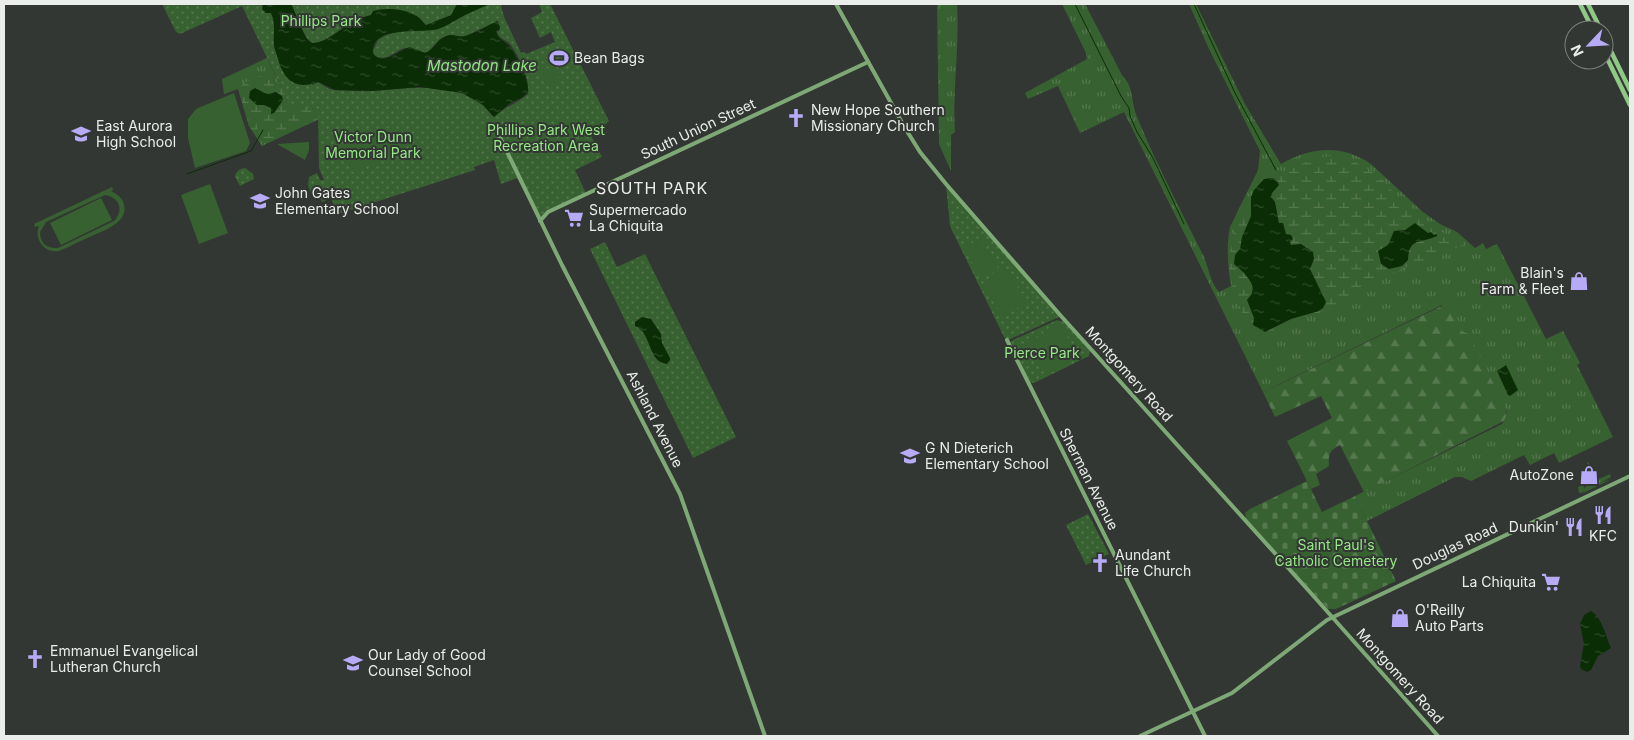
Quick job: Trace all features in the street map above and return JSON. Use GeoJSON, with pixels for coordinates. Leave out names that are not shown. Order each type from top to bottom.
{"type":"FeatureCollection","features":[{"type":"Feature","properties":{"kind":"main road"},"geometry":{"type":"LineString","coordinates":[[1580,4],[1588,20]]}},
{"type":"Feature","properties":{"kind":"main road"},"geometry":{"type":"LineString","coordinates":[[1588,4],[1596,20]]}},
{"type":"Feature","properties":{"kind":"main road"},"geometry":{"type":"LineString","coordinates":[[1614,57],[1630,90]]}},
{"type":"Feature","properties":{"kind":"main road"},"geometry":{"type":"LineString","coordinates":[[1613,70],[1630,105]]}},
{"type":"Feature","properties":{"kind":"street","name":"Montgomery Road"},"geometry":{"type":"LineString","coordinates":[[836,4],[916,145],[958,198],[1060,316],[1438,736]]}},
{"type":"Feature","properties":{"kind":"street","name":"South Union Street"},"geometry":{"type":"LineString","coordinates":[[540,221],[548,212],[868,62]]}},
{"type":"Feature","properties":{"kind":"street","name":"Ashland Avenue"},"geometry":{"type":"LineString","coordinates":[[494,125],[540,221],[680,494],[765,736]]}},
{"type":"Feature","properties":{"kind":"street","name":"Sherman Avenue"},"geometry":{"type":"LineString","coordinates":[[1007,340],[1205,736]]}},
{"type":"Feature","properties":{"kind":"street","name":"Douglas Road"},"geometry":{"type":"LineString","coordinates":[[1140,736],[1232,693],[1332,617],[1630,476]]}},
{"type":"Feature","properties":{"kind":"green space"},"geometry":{"type":"Polygon","coordinates":[[[162,4],[263,5],[262,8],[266,13],[271,13],[273,17],[274,45],[281,68],[313,85],[318,82],[333,90],[354,91],[414,88],[444,89],[471,97],[483,105],[492,116],[495,116],[528,94],[524,68],[511,45],[500,37],[497,32],[500,30],[498,21],[463,37],[450,35],[440,39],[428,52],[405,48],[387,57],[380,58],[375,56],[373,51],[378,40],[386,35],[402,31],[427,30],[420,18],[413,14],[396,10],[373,11],[371,15],[351,23],[325,40],[312,43],[306,37],[291,4],[503,4],[501,6],[504,17],[521,53],[525,52],[526,54],[555,42],[551,32],[540,38],[531,18],[542,12],[539,4],[550,4],[609,121],[589,132],[602,157],[575,170],[585,195],[548,212],[540,221],[517,178],[501,184],[494,160],[474,167],[475,170],[338,214],[331,198],[322,202],[317,192],[311,194],[308,185],[309,177],[317,173],[320,180],[324,180],[319,168],[318,110],[297,105],[291,107],[242,6],[180,34],[176,32],[162,4]]]}},
{"type":"Feature","properties":{"kind":"green space"},"geometry":{"type":"Polygon","coordinates":[[[937,4],[957,4],[955,132],[951,135],[951,171],[939,144],[937,4]]]}},
{"type":"Feature","properties":{"kind":"green space"},"geometry":{"type":"Polygon","coordinates":[[[1062,4],[1085,4],[1122,75],[1129,84],[1135,112],[1219,292],[1231,286],[1228,256],[1230,227],[1258,170],[1260,151],[1209,49],[1189,4],[1196,4],[1245,104],[1281,164],[1292,158],[1315,151],[1326,150],[1348,153],[1371,164],[1423,212],[1440,224],[1457,232],[1475,248],[1483,243],[1486,249],[1497,244],[1546,339],[1563,331],[1580,363],[1577,365],[1613,437],[1559,463],[1554,453],[1530,465],[1524,455],[1471,481],[1462,477],[1455,477],[1367,521],[1355,496],[1502,424],[1506,418],[1507,412],[1466,332],[1458,330],[1442,305],[1263,392],[1124,112],[1080,133],[1058,86],[1028,99],[1025,93],[1087,59],[1086,53],[1062,4]]]}},
{"type":"Feature","properties":{"kind":"green space"},"geometry":{"type":"Polygon","coordinates":[[[267,58],[291,107],[319,119],[262,146],[249,126],[238,89],[224,94],[222,79],[267,58]]]}},
{"type":"Feature","properties":{"kind":"green space"},"geometry":{"type":"Polygon","coordinates":[[[552,66],[560,81],[549,87],[541,72],[552,66]]]}},
{"type":"Feature","properties":{"kind":"green space"},"geometry":{"type":"Polygon","coordinates":[[[268,73],[297,104],[318,110],[319,119],[309,124],[297,126],[264,143],[261,140],[262,127],[253,132],[249,126],[238,88],[246,82],[268,73]],[[260,90],[254,101],[257,105],[271,108],[271,112],[274,113],[279,104],[274,92],[267,94],[260,90]]]}},
{"type":"Feature","properties":{"kind":"green space"},"geometry":{"type":"Polygon","coordinates":[[[234,93],[250,143],[246,151],[195,168],[188,138],[188,119],[196,109],[234,93]]]}},
{"type":"Feature","properties":{"kind":"green space","name":"Victor Dunn Memorial Park"},"geometry":{"type":"Polygon","coordinates":[[[394,126],[404,151],[352,172],[342,147],[394,126]]]}},
{"type":"Feature","properties":{"kind":"green space"},"geometry":{"type":"Polygon","coordinates":[[[309,142],[309,150],[305,160],[277,144],[309,142]]]}},
{"type":"Feature","properties":{"kind":"green space"},"geometry":{"type":"Polygon","coordinates":[[[1330,156],[1353,161],[1370,170],[1411,211],[1442,232],[1456,238],[1459,238],[1460,235],[1465,243],[1441,256],[1411,265],[1385,277],[1349,295],[1327,310],[1292,322],[1275,333],[1259,337],[1247,322],[1232,286],[1229,254],[1234,241],[1235,228],[1243,219],[1251,204],[1251,216],[1242,237],[1236,261],[1237,266],[1246,274],[1253,289],[1248,302],[1256,327],[1262,331],[1272,329],[1291,319],[1319,311],[1309,269],[1314,255],[1311,250],[1306,249],[1301,244],[1291,245],[1286,229],[1279,223],[1276,206],[1271,197],[1279,185],[1271,178],[1268,179],[1276,170],[1287,171],[1313,159],[1330,156]],[[1417,224],[1405,230],[1394,231],[1390,236],[1390,243],[1380,251],[1379,259],[1392,269],[1399,266],[1406,259],[1410,246],[1421,240],[1434,238],[1436,234],[1425,232],[1417,224]]]}},
{"type":"Feature","properties":{"kind":"green space"},"geometry":{"type":"Polygon","coordinates":[[[245,168],[253,174],[254,179],[240,186],[235,175],[238,171],[245,168]]]}},
{"type":"Feature","properties":{"kind":"green space"},"geometry":{"type":"Polygon","coordinates":[[[210,184],[228,233],[199,244],[181,195],[210,184]]]}},
{"type":"Feature","properties":{"kind":"green space"},"geometry":{"type":"Polygon","coordinates":[[[946,184],[1061,316],[1006,341],[950,226],[946,184]]]}},
{"type":"Feature","properties":{"kind":"green space"},"geometry":{"type":"Polygon","coordinates":[[[112,187],[113,190],[111,191],[119,196],[124,205],[122,218],[117,223],[58,251],[48,250],[41,244],[38,235],[39,226],[35,227],[34,224],[112,187]],[[105,195],[46,222],[40,232],[43,242],[51,247],[58,248],[114,221],[120,209],[117,201],[105,195]]]}},
{"type":"Feature","properties":{"kind":"green space"},"geometry":{"type":"Polygon","coordinates":[[[101,198],[112,220],[61,245],[50,223],[101,198]]]}},
{"type":"Feature","properties":{"kind":"green space"},"geometry":{"type":"Polygon","coordinates":[[[981,238],[999,270],[981,279],[964,248],[981,238]]]}},
{"type":"Feature","properties":{"kind":"green space"},"geometry":{"type":"Polygon","coordinates":[[[605,242],[617,267],[645,254],[736,437],[693,458],[590,249],[605,242]]]}},
{"type":"Feature","properties":{"kind":"green space"},"geometry":{"type":"Polygon","coordinates":[[[1006,269],[1027,302],[1003,317],[982,284],[1006,269]]]}},
{"type":"Feature","properties":{"kind":"green space"},"geometry":{"type":"Polygon","coordinates":[[[1446,304],[1450,305],[1460,324],[1458,329],[1469,334],[1505,407],[1507,415],[1504,421],[1364,492],[1340,445],[1330,453],[1329,466],[1316,474],[1320,485],[1311,489],[1287,441],[1332,418],[1321,396],[1275,417],[1263,392],[1446,304]]]}},
{"type":"Feature","properties":{"kind":"green space","name":"Pierce Park"},"geometry":{"type":"Polygon","coordinates":[[[1057,320],[1064,322],[1090,351],[1089,356],[1034,383],[1030,382],[1011,342],[1057,320]]]}},
{"type":"Feature","properties":{"kind":"green space"},"geometry":{"type":"Polygon","coordinates":[[[1057,322],[1068,338],[1071,351],[1065,363],[1049,374],[1025,347],[1057,322]]]}},
{"type":"Feature","properties":{"kind":"green space"},"geometry":{"type":"Polygon","coordinates":[[[1588,462],[1599,479],[1610,474],[1611,477],[1600,483],[1612,479],[1581,494],[1585,491],[1579,493],[1578,487],[1583,485],[1585,489],[1585,487],[1597,481],[1588,462]]]}},
{"type":"Feature","properties":{"kind":"green space","name":"Saint Paul's Catholic Cemetery"},"geometry":{"type":"Polygon","coordinates":[[[1307,481],[1322,512],[1355,496],[1396,581],[1336,609],[1328,609],[1246,519],[1245,513],[1250,509],[1307,481]]]}},
{"type":"Feature","properties":{"kind":"green space"},"geometry":{"type":"Polygon","coordinates":[[[1088,514],[1109,554],[1086,565],[1066,525],[1088,514]]]}},
{"type":"Feature","properties":{"kind":"water","name":"Mastodon Lake"},"geometry":{"type":"Polygon","coordinates":[[[260,4],[291,4],[308,40],[312,43],[317,43],[354,21],[371,15],[373,11],[401,10],[417,16],[426,25],[451,15],[457,4],[490,4],[438,29],[388,34],[380,38],[374,45],[373,54],[378,57],[387,58],[410,47],[425,53],[446,36],[465,36],[497,21],[500,27],[496,31],[497,34],[511,48],[517,58],[525,75],[528,92],[523,97],[509,104],[494,117],[483,105],[462,93],[420,87],[372,91],[335,90],[318,82],[303,85],[297,84],[287,78],[281,67],[274,46],[273,17],[271,13],[266,13],[262,9],[263,6],[260,4]]]}},
{"type":"Feature","properties":{"kind":"water"},"geometry":{"type":"Polygon","coordinates":[[[255,88],[267,94],[276,92],[282,96],[283,100],[274,113],[271,114],[271,108],[257,105],[249,98],[250,91],[255,88]]]}},
{"type":"Feature","properties":{"kind":"water"},"geometry":{"type":"Polygon","coordinates":[[[1273,178],[1279,185],[1271,197],[1275,202],[1279,223],[1283,223],[1286,234],[1291,235],[1293,239],[1290,242],[1291,245],[1301,244],[1313,252],[1314,259],[1310,269],[1326,302],[1319,311],[1291,319],[1265,332],[1253,325],[1254,318],[1247,300],[1252,293],[1252,284],[1247,276],[1234,264],[1235,255],[1240,249],[1242,237],[1251,216],[1251,197],[1254,190],[1264,179],[1273,178]]]}},
{"type":"Feature","properties":{"kind":"water"},"geometry":{"type":"Polygon","coordinates":[[[1415,223],[1428,233],[1437,234],[1437,236],[1413,244],[1408,260],[1402,266],[1389,269],[1381,264],[1378,251],[1388,245],[1394,231],[1405,230],[1415,223]]]}},
{"type":"Feature","properties":{"kind":"water"},"geometry":{"type":"Polygon","coordinates":[[[642,317],[651,319],[661,334],[662,343],[670,358],[667,364],[656,358],[645,335],[635,326],[635,322],[642,317]]]}},
{"type":"Feature","properties":{"kind":"water"},"geometry":{"type":"Polygon","coordinates":[[[1506,365],[1518,390],[1510,396],[1497,371],[1506,365]]]}},
{"type":"Feature","properties":{"kind":"water"},"geometry":{"type":"Polygon","coordinates":[[[1591,611],[1601,622],[1611,648],[1598,656],[1591,670],[1587,672],[1581,669],[1580,666],[1584,644],[1580,624],[1584,615],[1591,611]]]}},
{"type":"Feature","properties":{"kind":"waterway"},"geometry":{"type":"LineString","coordinates":[[1075,4],[1121,96],[1129,108],[1130,116],[1137,132],[1153,158],[1184,224]]}},
{"type":"Feature","properties":{"kind":"waterway"},"geometry":{"type":"LineString","coordinates":[[1194,4],[1235,93],[1276,170]]}},
{"type":"Feature","properties":{"kind":"waterway"},"geometry":{"type":"LineString","coordinates":[[187,174],[251,151],[263,130]]}},
{"type":"Feature","properties":{"kind":"place","name":"Bean Bags"},"geometry":{"type":"Point","coordinates":[559,58]}},
{"type":"Feature","properties":{"kind":"place","name":"New Hope Southern Missionary Church"},"geometry":{"type":"Point","coordinates":[796,118]}},
{"type":"Feature","properties":{"kind":"place","name":"East Aurora High School"},"geometry":{"type":"Point","coordinates":[81,134]}},
{"type":"Feature","properties":{"kind":"place","name":"John Gates Elementary School"},"geometry":{"type":"Point","coordinates":[260,201]}},
{"type":"Feature","properties":{"kind":"place","name":"Supermercado La Chiquita"},"geometry":{"type":"Point","coordinates":[574,218]}},
{"type":"Feature","properties":{"kind":"place","name":"Blain's Farm & Fleet"},"geometry":{"type":"Point","coordinates":[1579,281]}},
{"type":"Feature","properties":{"kind":"place","name":"G N Dieterich Elementary School"},"geometry":{"type":"Point","coordinates":[910,456]}},
{"type":"Feature","properties":{"kind":"place","name":"AutoZone"},"geometry":{"type":"Point","coordinates":[1589,475]}},
{"type":"Feature","properties":{"kind":"place","name":"KFC"},"geometry":{"type":"Point","coordinates":[1603,515]}},
{"type":"Feature","properties":{"kind":"place","name":"Dunkin'"},"geometry":{"type":"Point","coordinates":[1574,527]}},
{"type":"Feature","properties":{"kind":"place","name":"Aundant Life Church"},"geometry":{"type":"Point","coordinates":[1100,563]}},
{"type":"Feature","properties":{"kind":"place","name":"La Chiquita"},"geometry":{"type":"Point","coordinates":[1551,582]}},
{"type":"Feature","properties":{"kind":"place","name":"O'Reilly Auto Parts"},"geometry":{"type":"Point","coordinates":[1400,618]}},
{"type":"Feature","properties":{"kind":"place","name":"Emmanuel Evangelical Lutheran Church"},"geometry":{"type":"Point","coordinates":[35,659]}},
{"type":"Feature","properties":{"kind":"place","name":"Our Lady of Good Counsel School"},"geometry":{"type":"Point","coordinates":[353,663]}},
{"type":"Feature","properties":{"kind":"district","name":"SOUTH PARK"},"geometry":{"type":"Point","coordinates":[652,188]}},
{"type":"Feature","properties":{"kind":"park label","name":"Phillips Park"},"geometry":{"type":"Point","coordinates":[321,21]}},
{"type":"Feature","properties":{"kind":"park label","name":"Phillips Park West Recreation Area"},"geometry":{"type":"Point","coordinates":[546,138]}}]}
